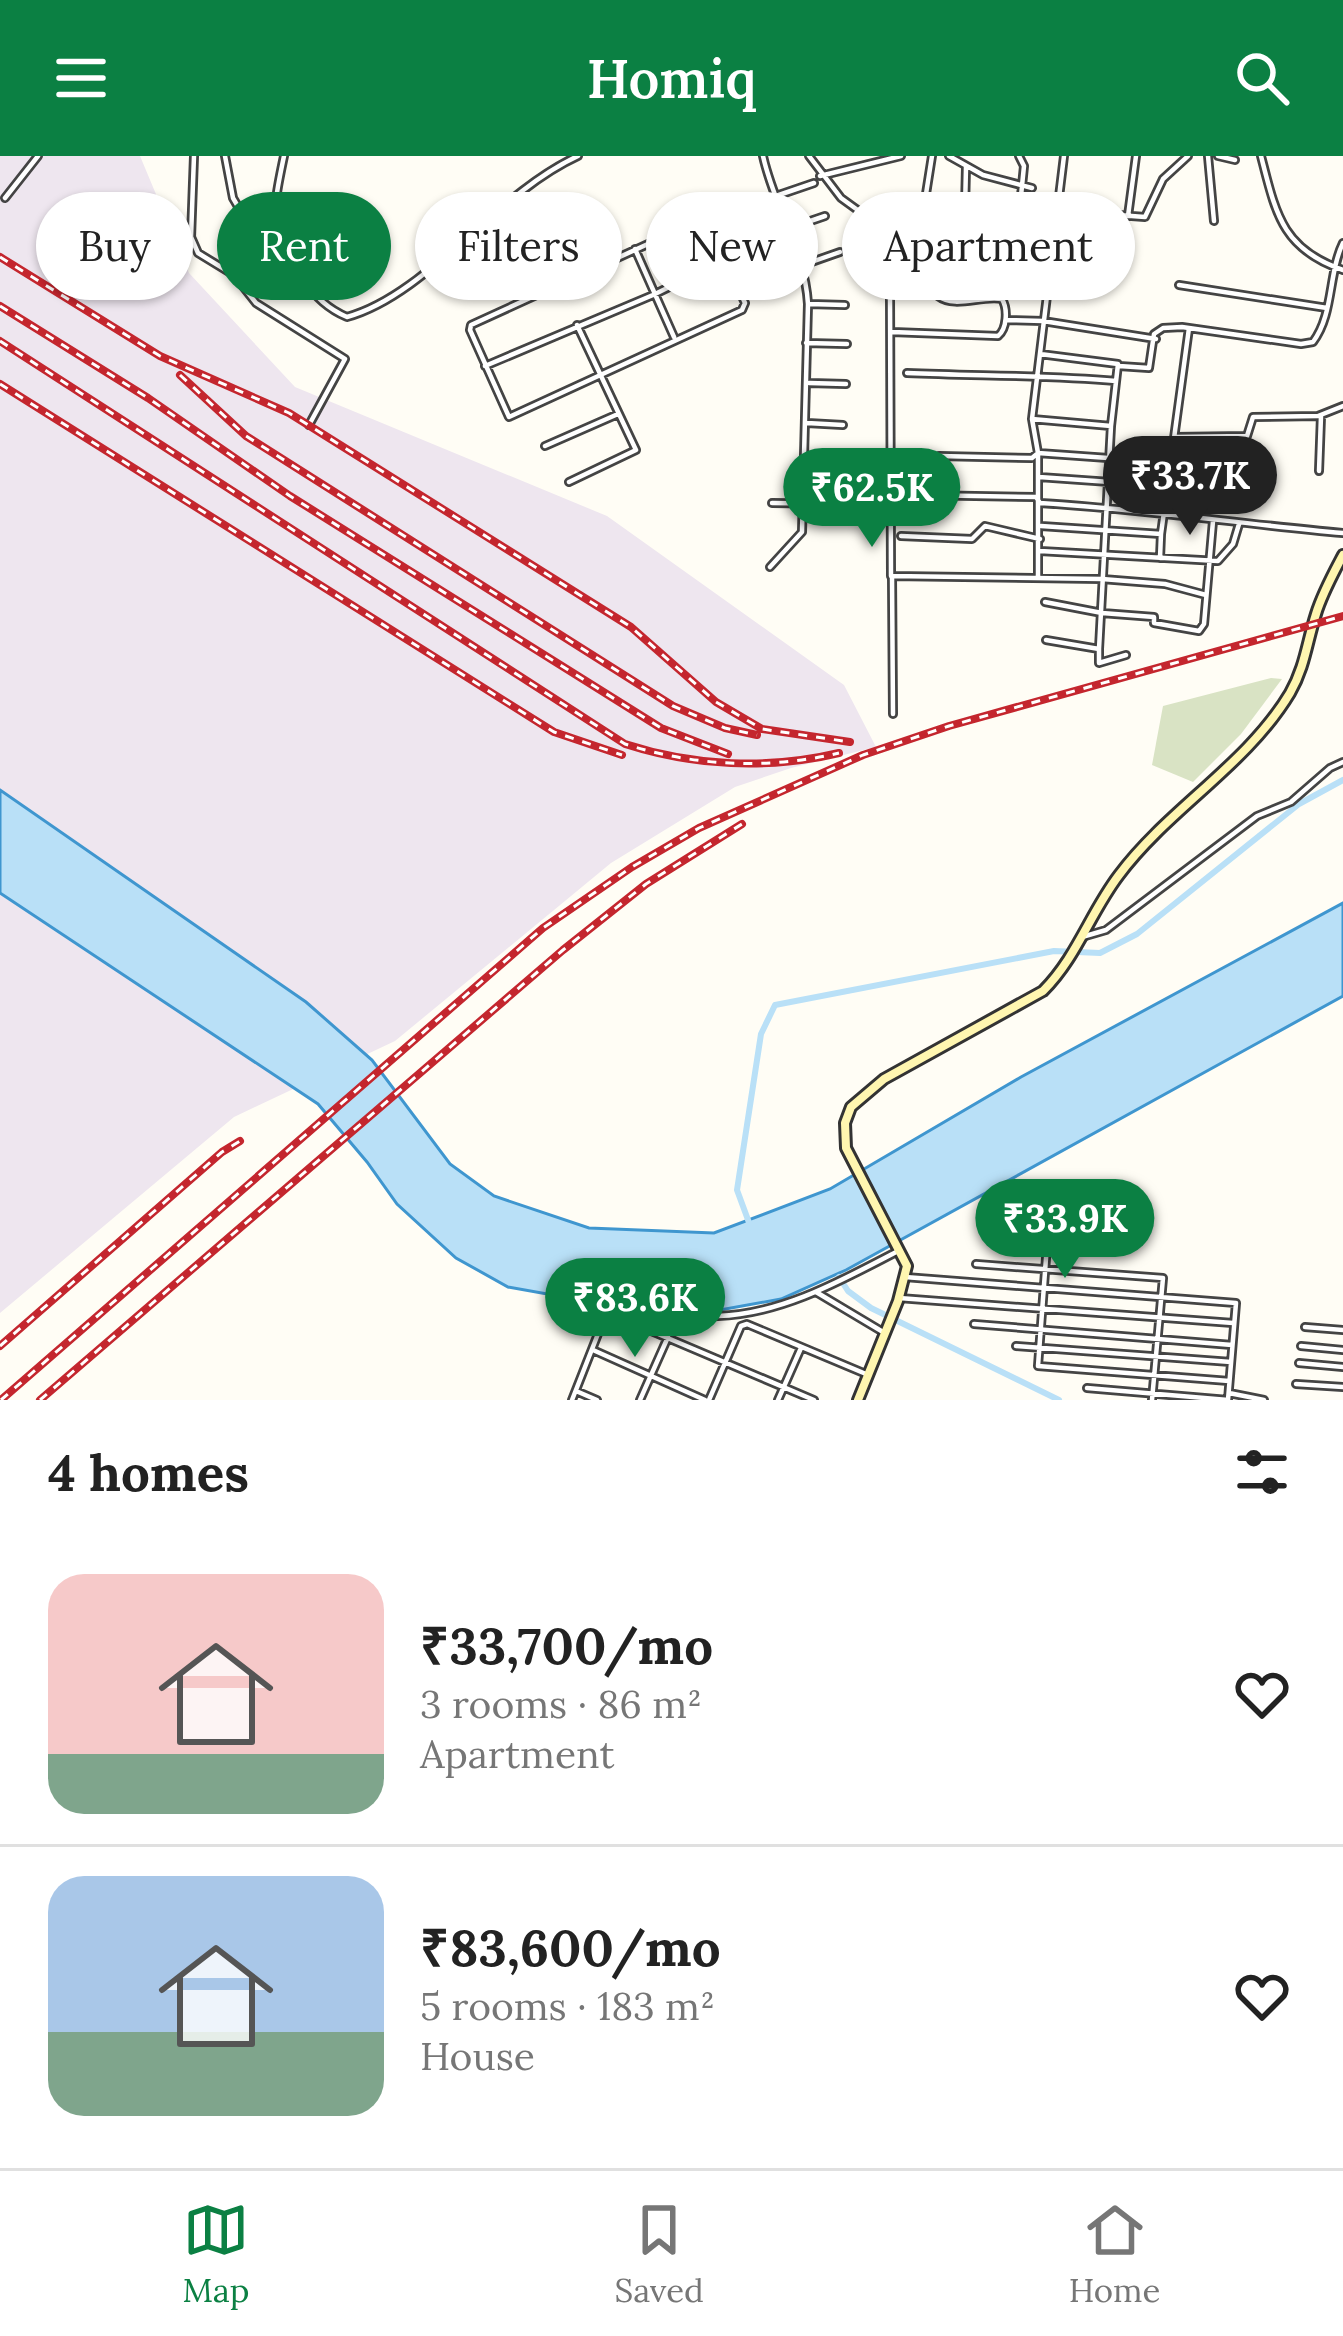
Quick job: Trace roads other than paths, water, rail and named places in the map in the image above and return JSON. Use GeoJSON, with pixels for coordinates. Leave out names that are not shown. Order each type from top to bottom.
{"type":"FeatureCollection","features":[{"type":"Feature","properties":{"kind":"main road"},"geometry":{"type":"LineString","coordinates":[[858,1400],[907,1266],[845,1144],[851,1107],[864,1094],[1043,991],[1071,959],[1096,907],[1145,842],[1252,740],[1289,694],[1309,653],[1318,608],[1343,555]]}},
{"type":"Feature","properties":{"kind":"street"},"geometry":{"type":"LineString","coordinates":[[5,198],[38,156]]}},
{"type":"Feature","properties":{"kind":"street"},"geometry":{"type":"LineString","coordinates":[[194,156],[191,237],[197,253],[234,275],[256,303],[344,359],[309,425]]}},
{"type":"Feature","properties":{"kind":"street"},"geometry":{"type":"LineString","coordinates":[[225,156],[232,192]]}},
{"type":"Feature","properties":{"kind":"street"},"geometry":{"type":"LineString","coordinates":[[284,156],[275,197],[282,250],[313,293],[334,312],[347,316],[365,312],[424,271],[533,181],[578,156]]}},
{"type":"Feature","properties":{"kind":"street"},"geometry":{"type":"LineString","coordinates":[[764,156],[772,192]]}},
{"type":"Feature","properties":{"kind":"street"},"geometry":{"type":"LineString","coordinates":[[808,156],[842,199]]}},
{"type":"Feature","properties":{"kind":"street"},"geometry":{"type":"LineString","coordinates":[[820,176],[901,156]]}},
{"type":"Feature","properties":{"kind":"street"},"geometry":{"type":"LineString","coordinates":[[926,192],[932,156]]}},
{"type":"Feature","properties":{"kind":"street"},"geometry":{"type":"LineString","coordinates":[[949,156],[966,167],[1032,188]]}},
{"type":"Feature","properties":{"kind":"street"},"geometry":{"type":"LineString","coordinates":[[1018,156],[1024,166],[1020,192]]}},
{"type":"Feature","properties":{"kind":"street"},"geometry":{"type":"LineString","coordinates":[[1061,192],[1064,156]]}},
{"type":"Feature","properties":{"kind":"street"},"geometry":{"type":"LineString","coordinates":[[1131,192],[1136,156]]}},
{"type":"Feature","properties":{"kind":"street"},"geometry":{"type":"LineString","coordinates":[[1135,217],[1146,216],[1160,183],[1188,156]]}},
{"type":"Feature","properties":{"kind":"street"},"geometry":{"type":"LineString","coordinates":[[1208,156],[1214,220]]}},
{"type":"Feature","properties":{"kind":"street"},"geometry":{"type":"LineString","coordinates":[[1218,156],[1234,160]]}},
{"type":"Feature","properties":{"kind":"street"},"geometry":{"type":"LineString","coordinates":[[1261,156],[1286,233],[1309,256],[1343,270]]}},
{"type":"Feature","properties":{"kind":"street"},"geometry":{"type":"LineString","coordinates":[[965,192],[966,167]]}},
{"type":"Feature","properties":{"kind":"street"},"geometry":{"type":"LineString","coordinates":[[788,192],[814,183]]}},
{"type":"Feature","properties":{"kind":"street"},"geometry":{"type":"LineString","coordinates":[[818,218],[825,216]]}},
{"type":"Feature","properties":{"kind":"street"},"geometry":{"type":"LineString","coordinates":[[1040,354],[1149,368],[1154,334],[1163,328],[1308,344],[1322,329],[1343,243]]}},
{"type":"Feature","properties":{"kind":"street"},"geometry":{"type":"LineString","coordinates":[[646,244],[471,325],[509,417],[745,307],[742,300]]}},
{"type":"Feature","properties":{"kind":"street"},"geometry":{"type":"LineString","coordinates":[[635,249],[646,277]]}},
{"type":"Feature","properties":{"kind":"street"},"geometry":{"type":"LineString","coordinates":[[818,260],[840,252]]}},
{"type":"Feature","properties":{"kind":"street"},"geometry":{"type":"LineString","coordinates":[[1179,285],[1327,308]]}},
{"type":"Feature","properties":{"kind":"street"},"geometry":{"type":"LineString","coordinates":[[485,366],[646,298]]}},
{"type":"Feature","properties":{"kind":"street"},"geometry":{"type":"LineString","coordinates":[[655,300],[675,340]]}},
{"type":"Feature","properties":{"kind":"street"},"geometry":{"type":"LineString","coordinates":[[770,567],[802,532],[807,300]]}},
{"type":"Feature","properties":{"kind":"street"},"geometry":{"type":"LineString","coordinates":[[890,300],[893,714]]}},
{"type":"Feature","properties":{"kind":"street"},"geometry":{"type":"LineString","coordinates":[[892,332],[998,336],[1004,320],[1002,300]]}},
{"type":"Feature","properties":{"kind":"street"},"geometry":{"type":"LineString","coordinates":[[1038,577],[1041,526],[1032,419],[1046,300]]}},
{"type":"Feature","properties":{"kind":"street"},"geometry":{"type":"LineString","coordinates":[[808,304],[845,304]]}},
{"type":"Feature","properties":{"kind":"street"},"geometry":{"type":"LineString","coordinates":[[1004,320],[1043,321],[1156,340]]}},
{"type":"Feature","properties":{"kind":"street"},"geometry":{"type":"LineString","coordinates":[[569,482],[636,450],[578,326]]}},
{"type":"Feature","properties":{"kind":"street"},"geometry":{"type":"LineString","coordinates":[[1160,559],[1161,510],[1190,328]]}},
{"type":"Feature","properties":{"kind":"street"},"geometry":{"type":"LineString","coordinates":[[806,343],[848,344]]}},
{"type":"Feature","properties":{"kind":"street"},"geometry":{"type":"LineString","coordinates":[[1119,366],[1108,458],[1099,663],[1126,655]]}},
{"type":"Feature","properties":{"kind":"street"},"geometry":{"type":"LineString","coordinates":[[907,373],[1036,374],[1117,381]]}},
{"type":"Feature","properties":{"kind":"street"},"geometry":{"type":"LineString","coordinates":[[807,383],[846,384]]}},
{"type":"Feature","properties":{"kind":"street"},"geometry":{"type":"LineString","coordinates":[[1175,437],[1247,436],[1253,417],[1321,416],[1343,406]]}},
{"type":"Feature","properties":{"kind":"street"},"geometry":{"type":"LineString","coordinates":[[544,446],[618,414]]}},
{"type":"Feature","properties":{"kind":"street"},"geometry":{"type":"LineString","coordinates":[[1319,471],[1321,416]]}},
{"type":"Feature","properties":{"kind":"street"},"geometry":{"type":"LineString","coordinates":[[1032,419],[1111,426]]}},
{"type":"Feature","properties":{"kind":"street"},"geometry":{"type":"LineString","coordinates":[[806,423],[843,425]]}},
{"type":"Feature","properties":{"kind":"street"},"geometry":{"type":"LineString","coordinates":[[939,456],[1032,458],[1038,453],[1108,458]]}},
{"type":"Feature","properties":{"kind":"street"},"geometry":{"type":"LineString","coordinates":[[804,463],[842,464]]}},
{"type":"Feature","properties":{"kind":"street"},"geometry":{"type":"LineString","coordinates":[[1039,478],[1195,488]]}},
{"type":"Feature","properties":{"kind":"street"},"geometry":{"type":"LineString","coordinates":[[918,495],[1036,497],[1040,502],[1161,510],[1213,521],[1343,533]]}},
{"type":"Feature","properties":{"kind":"street"},"geometry":{"type":"LineString","coordinates":[[772,502],[845,504]]}},
{"type":"Feature","properties":{"kind":"street"},"geometry":{"type":"LineString","coordinates":[[1045,602],[1154,617],[1154,623],[1196,631],[1203,627],[1213,521]]}},
{"type":"Feature","properties":{"kind":"street"},"geometry":{"type":"LineString","coordinates":[[1040,551],[1218,561],[1233,544],[1239,523]]}},
{"type":"Feature","properties":{"kind":"street"},"geometry":{"type":"LineString","coordinates":[[901,536],[972,539],[985,526],[1040,539]]}},
{"type":"Feature","properties":{"kind":"street"},"geometry":{"type":"LineString","coordinates":[[1041,526],[1160,534]]}},
{"type":"Feature","properties":{"kind":"street"},"geometry":{"type":"LineString","coordinates":[[892,576],[1102,579],[1165,584],[1206,595]]}},
{"type":"Feature","properties":{"kind":"street"},"geometry":{"type":"LineString","coordinates":[[1046,640],[1099,649]]}},
{"type":"Feature","properties":{"kind":"street"},"geometry":{"type":"LineString","coordinates":[[1082,937],[1106,930],[1257,816],[1291,802],[1343,762]]}},
{"type":"Feature","properties":{"kind":"street"},"geometry":{"type":"LineString","coordinates":[[1108,1217],[1060,1214],[1049,1218],[1038,1366],[1229,1381]]}},
{"type":"Feature","properties":{"kind":"street"},"geometry":{"type":"LineString","coordinates":[[572,1400],[607,1311],[724,1316],[816,1292],[901,1250]]}},
{"type":"Feature","properties":{"kind":"street"},"geometry":{"type":"LineString","coordinates":[[976,1264],[1163,1278],[1152,1397]]}},
{"type":"Feature","properties":{"kind":"street"},"geometry":{"type":"LineString","coordinates":[[905,1277],[1235,1303],[1228,1398]]}},
{"type":"Feature","properties":{"kind":"street"},"geometry":{"type":"LineString","coordinates":[[816,1292],[885,1332]]}},
{"type":"Feature","properties":{"kind":"street"},"geometry":{"type":"LineString","coordinates":[[899,1298],[1234,1323]]}},
{"type":"Feature","properties":{"kind":"street"},"geometry":{"type":"LineString","coordinates":[[631,1314],[644,1328],[814,1400]]}},
{"type":"Feature","properties":{"kind":"street"},"geometry":{"type":"LineString","coordinates":[[593,1351],[707,1400],[741,1326],[747,1324],[869,1375]]}},
{"type":"Feature","properties":{"kind":"street"},"geometry":{"type":"LineString","coordinates":[[974,1324],[1232,1345]]}},
{"type":"Feature","properties":{"kind":"street"},"geometry":{"type":"LineString","coordinates":[[1305,1327],[1343,1330]]}},
{"type":"Feature","properties":{"kind":"street"},"geometry":{"type":"LineString","coordinates":[[640,1400],[668,1337]]}},
{"type":"Feature","properties":{"kind":"street"},"geometry":{"type":"LineString","coordinates":[[1016,1346],[1231,1362]]}},
{"type":"Feature","properties":{"kind":"street"},"geometry":{"type":"LineString","coordinates":[[1300,1346],[1343,1350]]}},
{"type":"Feature","properties":{"kind":"street"},"geometry":{"type":"LineString","coordinates":[[778,1400],[801,1348]]}},
{"type":"Feature","properties":{"kind":"street"},"geometry":{"type":"LineString","coordinates":[[1299,1364],[1343,1367]]}},
{"type":"Feature","properties":{"kind":"street"},"geometry":{"type":"LineString","coordinates":[[1296,1384],[1343,1387]]}},
{"type":"Feature","properties":{"kind":"street"},"geometry":{"type":"LineString","coordinates":[[1087,1388],[1152,1397],[1264,1400]]}},
{"type":"Feature","properties":{"kind":"street"},"geometry":{"type":"LineString","coordinates":[[576,1391],[597,1400]]}},
{"type":"Feature","properties":{"kind":"water"},"geometry":{"type":"Polygon","coordinates":[[[0,790],[306,1002],[372,1060],[450,1164],[494,1196],[589,1228],[714,1233],[830,1189],[1021,1077],[1343,903],[1343,996],[846,1270],[781,1299],[720,1310],[592,1302],[508,1287],[456,1258],[397,1204],[318,1104],[0,893],[0,790]]]}},
{"type":"Feature","properties":{"kind":"waterway"},"geometry":{"type":"LineString","coordinates":[[751,1228],[737,1190],[761,1034],[775,1005],[1054,951],[1100,953],[1137,934],[1299,804],[1343,780]]}},
{"type":"Feature","properties":{"kind":"waterway"},"geometry":{"type":"LineString","coordinates":[[839,1277],[848,1291],[871,1308],[1059,1400]]}},
{"type":"Feature","properties":{"kind":"railway"},"geometry":{"type":"LineString","coordinates":[[0,257],[160,356],[289,413],[631,627],[716,702],[762,729],[850,742]]}},
{"type":"Feature","properties":{"kind":"railway"},"geometry":{"type":"LineString","coordinates":[[0,306],[148,398],[290,496],[661,728],[728,754]]}},
{"type":"Feature","properties":{"kind":"railway"},"geometry":{"type":"LineString","coordinates":[[0,341],[625,744],[677,757],[731,763],[785,762],[839,753]]}},
{"type":"Feature","properties":{"kind":"railway"},"geometry":{"type":"LineString","coordinates":[[180,375],[246,436],[673,706],[725,728],[757,735]]}},
{"type":"Feature","properties":{"kind":"railway"},"geometry":{"type":"LineString","coordinates":[[0,384],[554,732],[622,755]]}},
{"type":"Feature","properties":{"kind":"railway"},"geometry":{"type":"LineString","coordinates":[[1,1400],[543,928],[632,867],[699,828],[863,755],[949,726],[1343,616]]}},
{"type":"Feature","properties":{"kind":"railway"},"geometry":{"type":"LineString","coordinates":[[40,1400],[563,950],[646,884],[742,824]]}},
{"type":"Feature","properties":{"kind":"railway"},"geometry":{"type":"LineString","coordinates":[[0,1346],[240,1141]]}}]}
